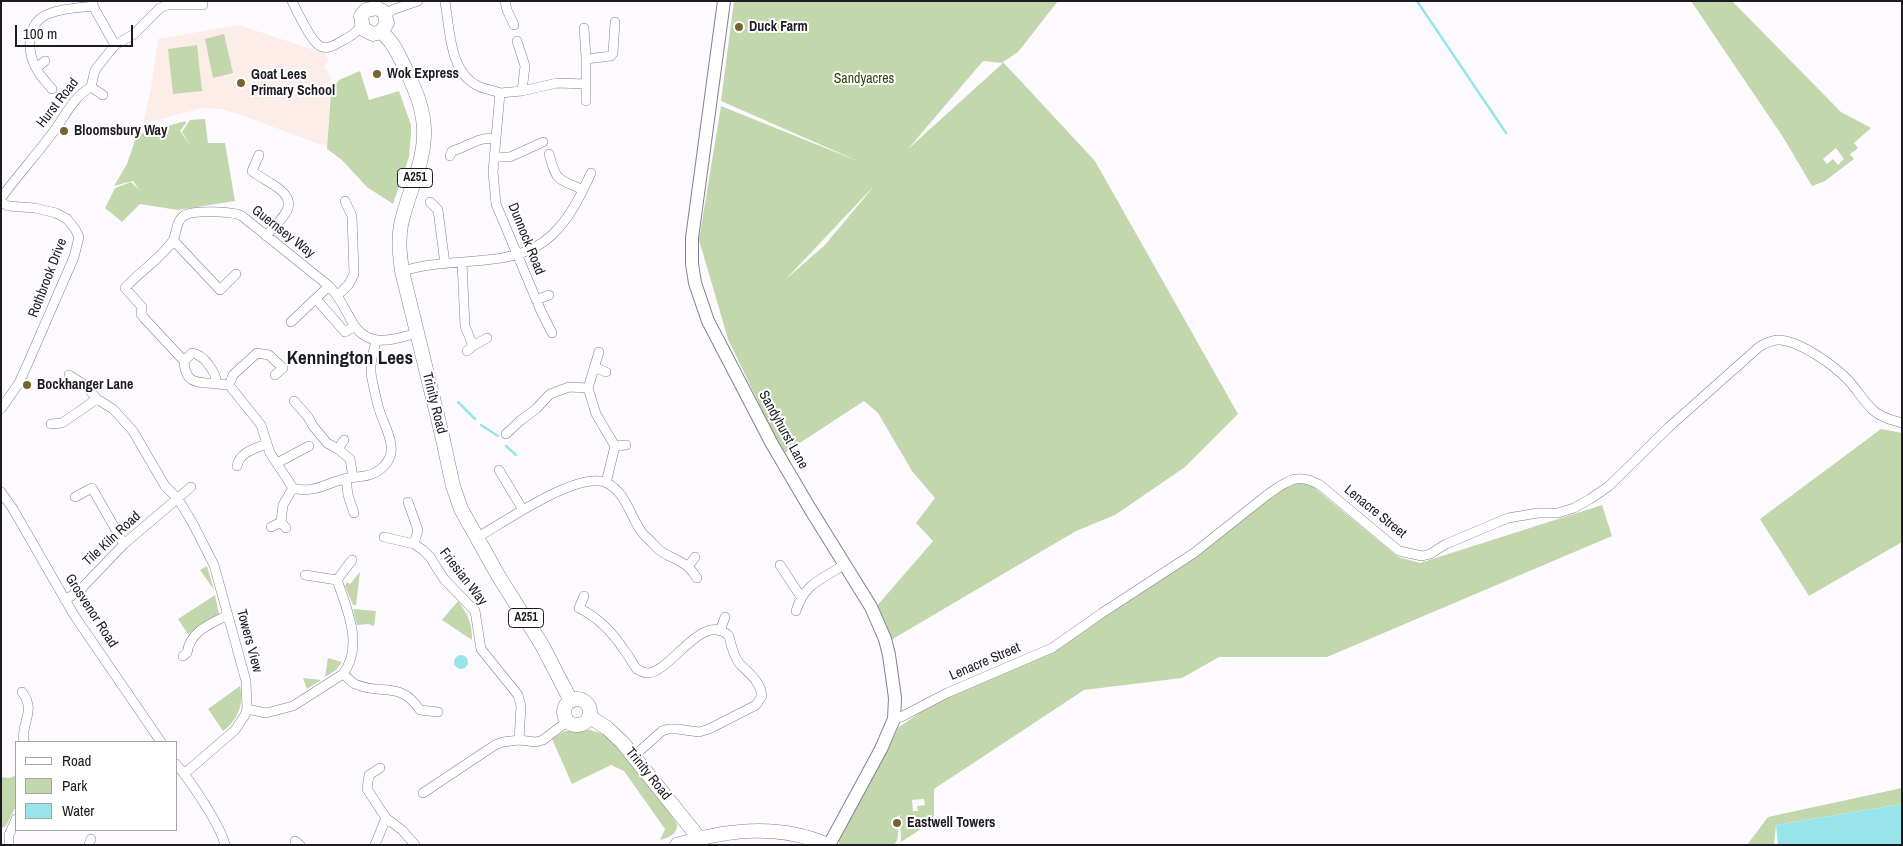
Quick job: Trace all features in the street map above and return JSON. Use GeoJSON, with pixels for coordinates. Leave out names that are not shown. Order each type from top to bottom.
{"type":"FeatureCollection","features":[{"type":"Feature","properties":{"kind":"main road"},"geometry":{"type":"LineString","coordinates":[[363,5],[377,8],[386,15],[387,23],[380,32],[369,33],[361,25],[363,5]]}},
{"type":"Feature","properties":{"kind":"main road","name":"Trinity Road"},"geometry":{"type":"LineString","coordinates":[[380,32],[389,38],[414,88],[421,107],[424,134],[421,160],[401,225],[399,241],[402,272],[453,486],[461,509],[499,578],[542,645],[571,701],[578,699],[586,702],[590,709],[590,717],[608,728],[634,756],[699,838]]}},
{"type":"Feature","properties":{"kind":"main road"},"geometry":{"type":"LineString","coordinates":[[571,701],[565,710],[568,721],[575,725],[580,725],[590,717]]}},
{"type":"Feature","properties":{"kind":"main road"},"geometry":{"type":"LineString","coordinates":[[677,845],[725,832],[784,831],[809,836],[828,845]]}},
{"type":"Feature","properties":{"kind":"street","name":"Hurst Road"},"geometry":{"type":"LineString","coordinates":[[1,198],[21,170],[53,132],[80,93],[90,87],[95,70],[115,45],[138,30],[160,8],[167,5],[203,4],[203,1]]}},
{"type":"Feature","properties":{"kind":"street"},"geometry":{"type":"LineString","coordinates":[[292,1],[315,43],[322,47],[332,47],[357,33],[361,25]]}},
{"type":"Feature","properties":{"kind":"street"},"geometry":{"type":"LineString","coordinates":[[386,15],[392,10],[418,1]]}},
{"type":"Feature","properties":{"kind":"street"},"geometry":{"type":"LineString","coordinates":[[505,1],[514,25]]}},
{"type":"Feature","properties":{"kind":"street","name":"Sandyhurst Lane"},"geometry":{"type":"LineString","coordinates":[[724,1],[692,238],[692,264],[695,283],[708,321],[772,444],[871,607],[885,639],[894,683],[894,719],[881,749],[828,845]]}},
{"type":"Feature","properties":{"kind":"street"},"geometry":{"type":"LineString","coordinates":[[444,2],[456,60],[462,72],[477,86],[500,93],[522,91],[557,83],[586,84]]}},
{"type":"Feature","properties":{"kind":"street"},"geometry":{"type":"LineString","coordinates":[[52,90],[36,68],[30,51],[32,28],[40,19],[49,13],[93,4],[115,45]]}},
{"type":"Feature","properties":{"kind":"street"},"geometry":{"type":"LineString","coordinates":[[586,59],[611,58],[614,53],[615,22]]}},
{"type":"Feature","properties":{"kind":"street"},"geometry":{"type":"LineString","coordinates":[[584,28],[586,101]]}},
{"type":"Feature","properties":{"kind":"street"},"geometry":{"type":"LineString","coordinates":[[518,41],[525,66],[522,91]]}},
{"type":"Feature","properties":{"kind":"street"},"geometry":{"type":"LineString","coordinates":[[36,68],[45,61]]}},
{"type":"Feature","properties":{"kind":"street"},"geometry":{"type":"LineString","coordinates":[[90,87],[102,95]]}},
{"type":"Feature","properties":{"kind":"street","name":"Dunnock Road"},"geometry":{"type":"LineString","coordinates":[[500,93],[494,157],[493,186],[496,204],[516,254],[552,333]]}},
{"type":"Feature","properties":{"kind":"street"},"geometry":{"type":"LineString","coordinates":[[450,156],[452,151],[471,142],[483,138],[496,139]]}},
{"type":"Feature","properties":{"kind":"street"},"geometry":{"type":"LineString","coordinates":[[494,157],[510,157],[543,142]]}},
{"type":"Feature","properties":{"kind":"street"},"geometry":{"type":"LineString","coordinates":[[548,154],[558,177],[566,183],[570,182],[583,190]]}},
{"type":"Feature","properties":{"kind":"street"},"geometry":{"type":"LineString","coordinates":[[259,155],[252,171],[285,191],[290,201],[288,210],[266,236]]}},
{"type":"Feature","properties":{"kind":"street"},"geometry":{"type":"LineString","coordinates":[[402,272],[424,266],[507,257],[539,244],[552,235],[567,217],[592,173]]}},
{"type":"Feature","properties":{"kind":"street"},"geometry":{"type":"LineString","coordinates":[[338,295],[349,284],[354,274],[352,216],[345,201]]}},
{"type":"Feature","properties":{"kind":"street","name":"Rothbrook Drive"},"geometry":{"type":"LineString","coordinates":[[1,202],[8,206],[35,208],[56,213],[67,219],[79,237],[71,266],[25,370],[19,383],[1,408]]}},
{"type":"Feature","properties":{"kind":"street"},"geometry":{"type":"LineString","coordinates":[[430,202],[438,210],[445,264]]}},
{"type":"Feature","properties":{"kind":"street","name":"Guernsey Way"},"geometry":{"type":"LineString","coordinates":[[230,385],[192,381],[185,372],[184,361],[141,314],[142,306],[125,288],[174,241],[176,225],[187,214],[210,212],[237,213],[329,286],[338,295],[354,327]]}},
{"type":"Feature","properties":{"kind":"street"},"geometry":{"type":"LineString","coordinates":[[174,241],[220,290],[236,274]]}},
{"type":"Feature","properties":{"kind":"street"},"geometry":{"type":"LineString","coordinates":[[462,263],[465,326],[470,348],[487,338]]}},
{"type":"Feature","properties":{"kind":"street"},"geometry":{"type":"LineString","coordinates":[[291,322],[329,286]]}},
{"type":"Feature","properties":{"kind":"street"},"geometry":{"type":"LineString","coordinates":[[536,300],[548,295]]}},
{"type":"Feature","properties":{"kind":"street"},"geometry":{"type":"LineString","coordinates":[[316,300],[345,332],[354,327],[365,337],[376,340],[397,339],[417,333]]}},
{"type":"Feature","properties":{"kind":"street"},"geometry":{"type":"LineString","coordinates":[[275,375],[283,368],[269,355],[257,353],[233,375],[230,385],[260,425],[266,444],[293,488],[307,491],[330,482],[365,476],[376,472],[384,466],[391,454],[391,440],[379,408],[372,377],[371,366],[376,340]]}},
{"type":"Feature","properties":{"kind":"street","name":"Lenacre Street"},"geometry":{"type":"LineString","coordinates":[[894,719],[947,693],[1052,648],[1102,612],[1194,553],[1279,486],[1294,479],[1309,479],[1320,485],[1399,551],[1422,556],[1430,554],[1446,544],[1508,518],[1538,513],[1558,513],[1574,508],[1590,499],[1609,486],[1669,427],[1758,347],[1777,340],[1794,345],[1824,360],[1850,382],[1862,399],[1875,412],[1902,423]]}},
{"type":"Feature","properties":{"kind":"street"},"geometry":{"type":"LineString","coordinates":[[599,352],[588,388],[596,414],[615,446],[606,483]]}},
{"type":"Feature","properties":{"kind":"street"},"geometry":{"type":"LineString","coordinates":[[184,361],[192,353],[197,354],[216,373],[217,384]]}},
{"type":"Feature","properties":{"kind":"street"},"geometry":{"type":"LineString","coordinates":[[594,367],[606,372]]}},
{"type":"Feature","properties":{"kind":"street","name":"Towers View"},"geometry":{"type":"LineString","coordinates":[[69,375],[85,385],[97,399],[113,408],[133,431],[165,486],[178,499],[210,554],[246,681],[247,709]]}},
{"type":"Feature","properties":{"kind":"street"},"geometry":{"type":"LineString","coordinates":[[506,434],[536,409],[550,394],[570,388],[588,388]]}},
{"type":"Feature","properties":{"kind":"street"},"geometry":{"type":"LineString","coordinates":[[51,424],[62,423],[97,399]]}},
{"type":"Feature","properties":{"kind":"street"},"geometry":{"type":"LineString","coordinates":[[294,401],[327,443],[350,459],[348,495],[354,513]]}},
{"type":"Feature","properties":{"kind":"street"},"geometry":{"type":"LineString","coordinates":[[338,449],[344,440]]}},
{"type":"Feature","properties":{"kind":"street"},"geometry":{"type":"LineString","coordinates":[[237,466],[238,460],[247,452],[266,444]]}},
{"type":"Feature","properties":{"kind":"street"},"geometry":{"type":"LineString","coordinates":[[277,463],[309,446]]}},
{"type":"Feature","properties":{"kind":"street"},"geometry":{"type":"LineString","coordinates":[[615,446],[626,446]]}},
{"type":"Feature","properties":{"kind":"street"},"geometry":{"type":"LineString","coordinates":[[499,470],[523,510]]}},
{"type":"Feature","properties":{"kind":"street"},"geometry":{"type":"LineString","coordinates":[[476,538],[523,510],[576,484],[590,480],[606,483],[623,498],[643,534],[657,548],[688,567],[697,578]]}},
{"type":"Feature","properties":{"kind":"street"},"geometry":{"type":"LineString","coordinates":[[178,499],[191,487]]}},
{"type":"Feature","properties":{"kind":"street"},"geometry":{"type":"LineString","coordinates":[[75,497],[92,488],[124,544]]}},
{"type":"Feature","properties":{"kind":"street"},"geometry":{"type":"LineString","coordinates":[[272,526],[284,525],[283,505],[293,488]]}},
{"type":"Feature","properties":{"kind":"street","name":"Grosvenor Road"},"geometry":{"type":"LineString","coordinates":[[1,492],[66,600],[159,741]]}},
{"type":"Feature","properties":{"kind":"street","name":"Tile Kiln Road"},"geometry":{"type":"LineString","coordinates":[[66,600],[79,591],[124,544],[178,499]]}},
{"type":"Feature","properties":{"kind":"street"},"geometry":{"type":"LineString","coordinates":[[408,502],[418,530],[414,544]]}},
{"type":"Feature","properties":{"kind":"street","name":"Friesian Way"},"geometry":{"type":"LineString","coordinates":[[384,537],[414,544],[430,557],[444,579],[475,611],[480,649],[518,695],[521,706],[519,740]]}},
{"type":"Feature","properties":{"kind":"street"},"geometry":{"type":"LineString","coordinates":[[688,567],[695,557]]}},
{"type":"Feature","properties":{"kind":"street"},"geometry":{"type":"LineString","coordinates":[[338,580],[352,560]]}},
{"type":"Feature","properties":{"kind":"street"},"geometry":{"type":"LineString","coordinates":[[796,611],[801,597],[809,586],[845,564]]}},
{"type":"Feature","properties":{"kind":"street"},"geometry":{"type":"LineString","coordinates":[[780,565],[801,597]]}},
{"type":"Feature","properties":{"kind":"street"},"geometry":{"type":"LineString","coordinates":[[305,575],[338,580]]}},
{"type":"Feature","properties":{"kind":"street"},"geometry":{"type":"LineString","coordinates":[[184,774],[235,730],[247,709],[266,713],[293,706],[343,674],[348,666],[353,650],[348,606],[338,580]]}},
{"type":"Feature","properties":{"kind":"street"},"geometry":{"type":"LineString","coordinates":[[584,596],[579,608],[596,618],[612,634],[637,668],[643,672],[659,670],[673,656],[709,630],[720,631],[729,636],[738,662],[759,684],[762,696],[756,705],[699,732],[668,729],[657,735],[634,756]]}},
{"type":"Feature","properties":{"kind":"street"},"geometry":{"type":"LineString","coordinates":[[183,656],[187,654],[190,640],[197,632],[228,615]]}},
{"type":"Feature","properties":{"kind":"street"},"geometry":{"type":"LineString","coordinates":[[720,631],[725,617]]}},
{"type":"Feature","properties":{"kind":"street"},"geometry":{"type":"LineString","coordinates":[[343,674],[354,683],[364,687],[401,692],[415,702],[419,714],[438,712]]}},
{"type":"Feature","properties":{"kind":"street"},"geometry":{"type":"LineString","coordinates":[[22,692],[28,699],[29,716],[25,726],[24,741]]}},
{"type":"Feature","properties":{"kind":"street"},"geometry":{"type":"LineString","coordinates":[[423,793],[495,745],[519,740],[536,742],[543,740],[568,721]]}},
{"type":"Feature","properties":{"kind":"street"},"geometry":{"type":"LineString","coordinates":[[178,766],[224,836],[225,845]]}},
{"type":"Feature","properties":{"kind":"street"},"geometry":{"type":"LineString","coordinates":[[380,768],[369,775],[367,789],[386,818],[402,830],[415,845]]}},
{"type":"Feature","properties":{"kind":"street"},"geometry":{"type":"LineString","coordinates":[[438,784],[444,793]]}},
{"type":"Feature","properties":{"kind":"street"},"geometry":{"type":"LineString","coordinates":[[375,845],[386,818]]}},
{"type":"Feature","properties":{"kind":"street"},"geometry":{"type":"LineString","coordinates":[[6,838],[15,821]]}},
{"type":"Feature","properties":{"kind":"shaded area","name":"Goat Lees Primary School"},"geometry":{"type":"Polygon","coordinates":[[[239,25],[326,54],[329,60],[324,67],[331,77],[327,147],[221,109],[202,108],[143,124],[151,88],[158,39],[239,25]]]}},
{"type":"Feature","properties":{"kind":"green space","name":"Sandyacres"},"geometry":{"type":"Polygon","coordinates":[[[734,1],[1058,1],[1018,52],[1003,62],[1095,161],[1238,414],[1185,467],[1115,515],[1076,531],[891,640],[876,607],[933,541],[916,523],[935,498],[912,471],[878,413],[864,401],[783,454],[728,339],[699,240],[721,106],[860,162],[721,101],[734,1]],[[983,61],[908,149],[1003,63],[983,61]],[[875,185],[786,279],[824,246],[875,185]]]}},
{"type":"Feature","properties":{"kind":"green space"},"geometry":{"type":"Polygon","coordinates":[[[1691,1],[1732,1],[1841,112],[1871,128],[1854,143],[1858,148],[1850,154],[1854,159],[1825,181],[1812,186],[1783,137],[1691,1]],[[1836,148],[1823,159],[1827,164],[1833,159],[1838,165],[1844,159],[1836,148]]]}},
{"type":"Feature","properties":{"kind":"green space"},"geometry":{"type":"Polygon","coordinates":[[[224,34],[233,73],[213,78],[205,39],[224,34]]]}},
{"type":"Feature","properties":{"kind":"green space"},"geometry":{"type":"Polygon","coordinates":[[[197,45],[202,91],[173,94],[168,49],[197,45]]]}},
{"type":"Feature","properties":{"kind":"green space"},"geometry":{"type":"Polygon","coordinates":[[[360,71],[369,100],[399,91],[411,125],[409,157],[393,204],[367,187],[342,160],[327,149],[331,91],[339,80],[360,71]]]}},
{"type":"Feature","properties":{"kind":"green space"},"geometry":{"type":"Polygon","coordinates":[[[205,119],[208,143],[225,143],[235,201],[178,210],[140,204],[122,222],[105,208],[115,188],[131,182],[139,190],[133,181],[114,186],[127,164],[137,135],[185,121],[186,123],[180,131],[191,146],[182,132],[190,120],[205,119]]]}},
{"type":"Feature","properties":{"kind":"green space"},"geometry":{"type":"Polygon","coordinates":[[[1881,429],[1902,433],[1902,542],[1809,596],[1760,519],[1881,429]]]}},
{"type":"Feature","properties":{"kind":"green space"},"geometry":{"type":"Polygon","coordinates":[[[1305,480],[1398,557],[1420,563],[1602,505],[1612,536],[1327,657],[1219,657],[1182,678],[1084,690],[934,789],[934,815],[932,822],[901,842],[900,815],[893,819],[893,827],[898,827],[897,839],[894,845],[840,845],[838,840],[899,727],[941,698],[1054,650],[1281,490],[1305,480]],[[924,799],[912,800],[913,811],[918,811],[917,806],[925,805],[924,799]]]}},
{"type":"Feature","properties":{"kind":"green space"},"geometry":{"type":"Polygon","coordinates":[[[207,566],[214,590],[200,570],[207,566]]]}},
{"type":"Feature","properties":{"kind":"green space"},"geometry":{"type":"Polygon","coordinates":[[[360,572],[356,605],[353,605],[345,586],[347,582],[350,584],[360,572]]]}},
{"type":"Feature","properties":{"kind":"green space"},"geometry":{"type":"Polygon","coordinates":[[[215,595],[219,614],[188,634],[178,619],[215,595]]]}},
{"type":"Feature","properties":{"kind":"green space"},"geometry":{"type":"Polygon","coordinates":[[[458,601],[469,619],[472,640],[442,620],[458,601]]]}},
{"type":"Feature","properties":{"kind":"green space"},"geometry":{"type":"Polygon","coordinates":[[[353,609],[376,611],[374,626],[368,624],[357,625],[353,609]]]}},
{"type":"Feature","properties":{"kind":"green space"},"geometry":{"type":"Polygon","coordinates":[[[328,658],[342,662],[336,670],[325,677],[328,658]]]}},
{"type":"Feature","properties":{"kind":"green space"},"geometry":{"type":"Polygon","coordinates":[[[303,678],[321,680],[307,689],[303,678]]]}},
{"type":"Feature","properties":{"kind":"green space"},"geometry":{"type":"Polygon","coordinates":[[[240,686],[241,700],[239,712],[233,722],[223,731],[208,709],[240,686]]]}},
{"type":"Feature","properties":{"kind":"green space"},"geometry":{"type":"Polygon","coordinates":[[[586,729],[606,736],[625,754],[677,824],[676,830],[672,835],[660,840],[665,829],[624,771],[611,765],[572,784],[552,739],[565,731],[586,729]]]}},
{"type":"Feature","properties":{"kind":"green space"},"geometry":{"type":"Polygon","coordinates":[[[15,776],[15,808],[6,826],[1,828],[1,777],[10,778],[15,776]]]}},
{"type":"Feature","properties":{"kind":"green space"},"geometry":{"type":"Polygon","coordinates":[[[1902,788],[1902,804],[1776,825],[1774,845],[1747,845],[1768,817],[1902,788]]]}},
{"type":"Feature","properties":{"kind":"water"},"geometry":{"type":"Polygon","coordinates":[[[458,655],[464,655],[468,662],[464,669],[458,669],[454,665],[454,659],[458,655]]]}},
{"type":"Feature","properties":{"kind":"water"},"geometry":{"type":"Polygon","coordinates":[[[1902,804],[1902,845],[1778,845],[1776,825],[1902,804]]]}},
{"type":"Feature","properties":{"kind":"waterway"},"geometry":{"type":"LineString","coordinates":[[1417,1],[1506,133]]}},
{"type":"Feature","properties":{"kind":"waterway"},"geometry":{"type":"LineString","coordinates":[[458,402],[475,419]]}},
{"type":"Feature","properties":{"kind":"waterway"},"geometry":{"type":"LineString","coordinates":[[481,425],[498,436]]}},
{"type":"Feature","properties":{"kind":"waterway"},"geometry":{"type":"LineString","coordinates":[[506,446],[516,455]]}},
{"type":"Feature","properties":{"kind":"place","name":"Duck Farm"},"geometry":{"type":"Point","coordinates":[739,27]}},
{"type":"Feature","properties":{"kind":"place","name":"Wok Express"},"geometry":{"type":"Point","coordinates":[377,74]}},
{"type":"Feature","properties":{"kind":"place","name":"Goat Lees Primary School"},"geometry":{"type":"Point","coordinates":[241,83]}},
{"type":"Feature","properties":{"kind":"place","name":"Bloomsbury Way"},"geometry":{"type":"Point","coordinates":[64,131]}},
{"type":"Feature","properties":{"kind":"place","name":"Bockhanger Lane"},"geometry":{"type":"Point","coordinates":[27,385]}},
{"type":"Feature","properties":{"kind":"place","name":"Eastwell Towers"},"geometry":{"type":"Point","coordinates":[897,823]}},
{"type":"Feature","properties":{"kind":"district","name":"Kennington Lees"},"geometry":{"type":"Point","coordinates":[350,359]}}]}
